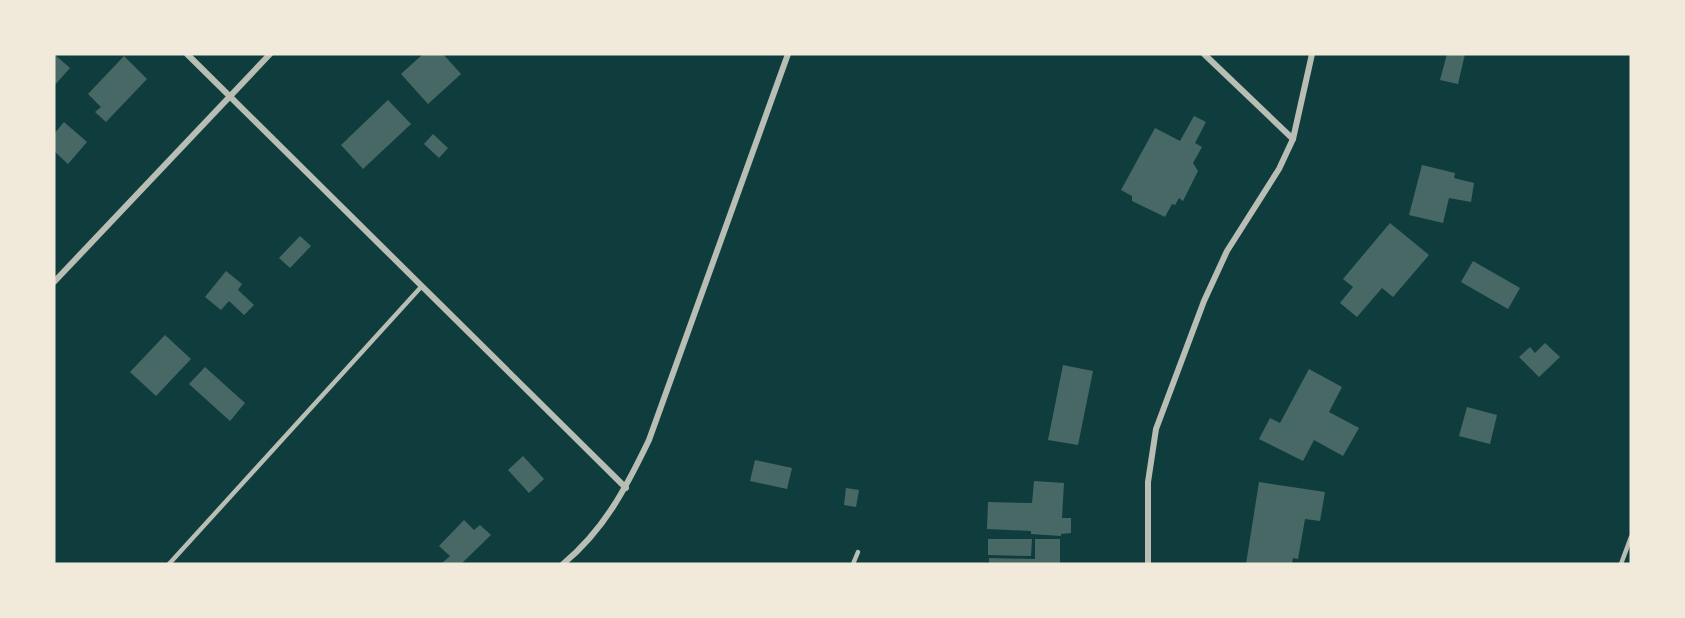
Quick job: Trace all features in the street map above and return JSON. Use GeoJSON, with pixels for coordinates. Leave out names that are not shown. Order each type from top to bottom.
{"type":"FeatureCollection","features":[{"type":"Feature","properties":{"kind":"street"},"geometry":{"type":"LineString","coordinates":[[187,54],[626,488]]}},
{"type":"Feature","properties":{"kind":"street"},"geometry":{"type":"LineString","coordinates":[[54,282],[270,54]]}},
{"type":"Feature","properties":{"kind":"street"},"geometry":{"type":"LineString","coordinates":[[563,564],[584,546],[606,520],[626,488],[649,440],[788,54]]}},
{"type":"Feature","properties":{"kind":"street"},"geometry":{"type":"LineString","coordinates":[[1204,54],[1293,139]]}},
{"type":"Feature","properties":{"kind":"street"},"geometry":{"type":"LineString","coordinates":[[1148,564],[1148,482],[1156,429],[1170,386],[1227,251],[1279,169],[1293,139],[1312,54]]}},
{"type":"Feature","properties":{"kind":"lane"},"geometry":{"type":"LineString","coordinates":[[169,564],[421,287]]}},
{"type":"Feature","properties":{"kind":"lane"},"geometry":{"type":"LineString","coordinates":[[1621,564],[1631,537]]}},
{"type":"Feature","properties":{"kind":"lane"},"geometry":{"type":"LineString","coordinates":[[853,564],[858,552]]}},
{"type":"Feature","properties":{"kind":"building"},"geometry":{"type":"Polygon","coordinates":[[[54,54],[70,68],[54,86],[54,54]]]}},
{"type":"Feature","properties":{"kind":"building"},"geometry":{"type":"Polygon","coordinates":[[[423,54],[443,54],[461,74],[428,104],[401,74],[423,54]]]}},
{"type":"Feature","properties":{"kind":"building"},"geometry":{"type":"Polygon","coordinates":[[[1447,54],[1465,54],[1458,84],[1440,80],[1447,54]]]}},
{"type":"Feature","properties":{"kind":"building"},"geometry":{"type":"Polygon","coordinates":[[[124,56],[147,79],[106,122],[95,112],[101,107],[88,94],[124,56]]]}},
{"type":"Feature","properties":{"kind":"building"},"geometry":{"type":"Polygon","coordinates":[[[388,100],[411,124],[363,169],[341,145],[388,100]]]}},
{"type":"Feature","properties":{"kind":"building"},"geometry":{"type":"Polygon","coordinates":[[[1194,116],[1206,122],[1195,143],[1202,147],[1193,163],[1198,171],[1183,201],[1179,198],[1175,205],[1172,204],[1165,217],[1132,201],[1132,196],[1121,190],[1155,128],[1180,141],[1194,116]]]}},
{"type":"Feature","properties":{"kind":"building"},"geometry":{"type":"Polygon","coordinates":[[[64,122],[87,142],[68,164],[54,151],[54,134],[64,122]]]}},
{"type":"Feature","properties":{"kind":"building"},"geometry":{"type":"Polygon","coordinates":[[[433,134],[448,148],[439,158],[424,144],[433,134]]]}},
{"type":"Feature","properties":{"kind":"building"},"geometry":{"type":"Polygon","coordinates":[[[1422,165],[1455,173],[1454,178],[1474,183],[1471,202],[1449,198],[1443,223],[1409,215],[1422,165]]]}},
{"type":"Feature","properties":{"kind":"building"},"geometry":{"type":"Polygon","coordinates":[[[1390,223],[1429,255],[1393,297],[1382,288],[1357,317],[1340,303],[1353,287],[1343,279],[1390,223]]]}},
{"type":"Feature","properties":{"kind":"building"},"geometry":{"type":"Polygon","coordinates":[[[300,236],[311,246],[290,268],[279,258],[300,236]]]}},
{"type":"Feature","properties":{"kind":"building"},"geometry":{"type":"Polygon","coordinates":[[[1473,261],[1520,288],[1508,309],[1461,282],[1473,261]]]}},
{"type":"Feature","properties":{"kind":"building"},"geometry":{"type":"Polygon","coordinates":[[[226,271],[242,284],[238,290],[254,305],[244,315],[229,301],[221,310],[205,297],[226,271]]]}},
{"type":"Feature","properties":{"kind":"building"},"geometry":{"type":"Polygon","coordinates":[[[165,335],[191,359],[156,396],[130,372],[165,335]]]}},
{"type":"Feature","properties":{"kind":"building"},"geometry":{"type":"Polygon","coordinates":[[[1545,343],[1560,357],[1539,377],[1519,357],[1530,347],[1535,353],[1545,343]]]}},
{"type":"Feature","properties":{"kind":"building"},"geometry":{"type":"Polygon","coordinates":[[[1063,365],[1093,371],[1078,445],[1048,440],[1063,365]]]}},
{"type":"Feature","properties":{"kind":"building"},"geometry":{"type":"Polygon","coordinates":[[[205,367],[245,403],[230,421],[189,384],[205,367]]]}},
{"type":"Feature","properties":{"kind":"building"},"geometry":{"type":"Polygon","coordinates":[[[1309,369],[1342,387],[1329,412],[1359,428],[1343,456],[1314,440],[1303,461],[1259,439],[1270,418],[1280,423],[1309,369]]]}},
{"type":"Feature","properties":{"kind":"building"},"geometry":{"type":"Polygon","coordinates":[[[1467,407],[1497,415],[1490,444],[1459,436],[1467,407]]]}},
{"type":"Feature","properties":{"kind":"building"},"geometry":{"type":"Polygon","coordinates":[[[523,456],[544,479],[529,493],[508,470],[523,456]]]}},
{"type":"Feature","properties":{"kind":"building"},"geometry":{"type":"Polygon","coordinates":[[[755,460],[792,468],[787,489],[750,481],[755,460]]]}},
{"type":"Feature","properties":{"kind":"building"},"geometry":{"type":"Polygon","coordinates":[[[1034,481],[1064,483],[1062,518],[1071,518],[1071,533],[1061,534],[1061,536],[1031,534],[1031,531],[987,529],[988,502],[1032,503],[1034,481]]]}},
{"type":"Feature","properties":{"kind":"building"},"geometry":{"type":"Polygon","coordinates":[[[1259,482],[1325,492],[1320,521],[1305,519],[1298,559],[1293,558],[1292,564],[1246,564],[1259,482]]]}},
{"type":"Feature","properties":{"kind":"building"},"geometry":{"type":"Polygon","coordinates":[[[846,488],[859,490],[856,507],[844,505],[846,488]]]}},
{"type":"Feature","properties":{"kind":"building"},"geometry":{"type":"Polygon","coordinates":[[[464,520],[474,530],[480,525],[491,535],[461,564],[441,564],[450,556],[439,546],[464,520]]]}},
{"type":"Feature","properties":{"kind":"building"},"geometry":{"type":"Polygon","coordinates":[[[988,539],[1032,539],[1031,556],[988,555],[988,539]]]}},
{"type":"Feature","properties":{"kind":"building"},"geometry":{"type":"Polygon","coordinates":[[[1035,539],[1060,539],[1060,564],[989,564],[989,558],[1035,559],[1035,539]]]}}]}
